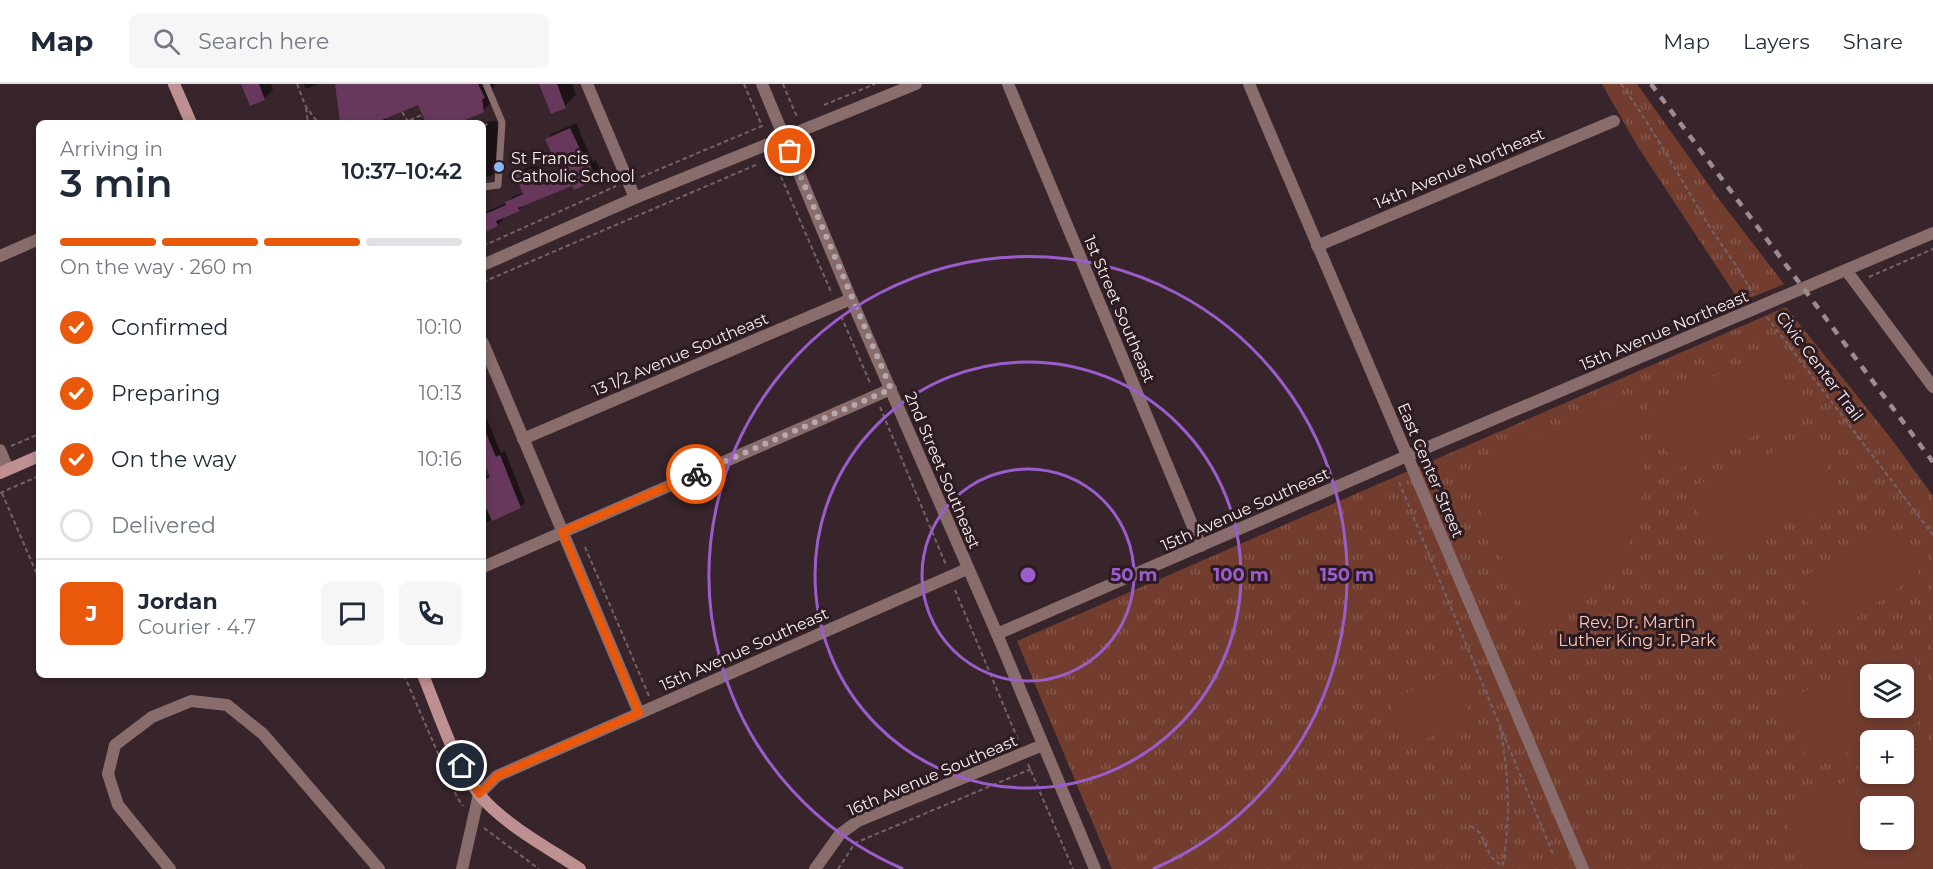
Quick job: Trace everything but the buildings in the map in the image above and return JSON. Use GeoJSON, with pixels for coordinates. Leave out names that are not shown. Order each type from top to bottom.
{"type":"FeatureCollection","features":[{"type":"Feature","properties":{"kind":"main road"},"geometry":{"type":"LineString","coordinates":[[174,84],[190,120]]}},
{"type":"Feature","properties":{"kind":"main road"},"geometry":{"type":"LineString","coordinates":[[4,471],[36,457]]}},
{"type":"Feature","properties":{"kind":"main road"},"geometry":{"type":"LineString","coordinates":[[424,678],[462,766],[479,794],[513,825],[580,869]]}},
{"type":"Feature","properties":{"kind":"street"},"geometry":{"type":"LineString","coordinates":[[586,84],[641,196]]}},
{"type":"Feature","properties":{"kind":"street","name":"2nd Street Southeast"},"geometry":{"type":"LineString","coordinates":[[762,84],[851,299],[997,634],[1095,869]]}},
{"type":"Feature","properties":{"kind":"street"},"geometry":{"type":"LineString","coordinates":[[486,264],[641,196],[916,84]]}},
{"type":"Feature","properties":{"kind":"street","name":"1st Street Southeast"},"geometry":{"type":"LineString","coordinates":[[1008,84],[1201,546]]}},
{"type":"Feature","properties":{"kind":"street","name":"East Center Street"},"geometry":{"type":"LineString","coordinates":[[1249,84],[1583,869]]}},
{"type":"Feature","properties":{"kind":"street","name":"14th Avenue Northeast"},"geometry":{"type":"LineString","coordinates":[[1317,246],[1614,121]]}},
{"type":"Feature","properties":{"kind":"street","name":"15th Avenue Northeast"},"geometry":{"type":"LineString","coordinates":[[1407,456],[1933,233]]}},
{"type":"Feature","properties":{"kind":"street"},"geometry":{"type":"LineString","coordinates":[[0,256],[36,240]]}},
{"type":"Feature","properties":{"kind":"street"},"geometry":{"type":"LineString","coordinates":[[1846,270],[1933,387]]}},
{"type":"Feature","properties":{"kind":"street","name":"13 1/2 Avenue Southeast"},"geometry":{"type":"LineString","coordinates":[[523,439],[851,299]]}},
{"type":"Feature","properties":{"kind":"street"},"geometry":{"type":"LineString","coordinates":[[486,350],[639,713]]}},
{"type":"Feature","properties":{"kind":"street"},"geometry":{"type":"LineString","coordinates":[[486,566],[891,389]]}},
{"type":"Feature","properties":{"kind":"street"},"geometry":{"type":"LineString","coordinates":[[0,450],[4,471]]}},
{"type":"Feature","properties":{"kind":"street","name":"15th Avenue Southeast"},"geometry":{"type":"LineString","coordinates":[[997,634],[1407,456]]}},
{"type":"Feature","properties":{"kind":"street","name":"15th Avenue Southeast"},"geometry":{"type":"LineString","coordinates":[[479,794],[497,776],[967,569]]}},
{"type":"Feature","properties":{"kind":"street"},"geometry":{"type":"LineString","coordinates":[[170,869],[118,806],[108,774],[115,746],[152,717],[191,701],[227,705],[263,734],[379,869]]}},
{"type":"Feature","properties":{"kind":"street","name":"16th Avenue Southeast"},"geometry":{"type":"LineString","coordinates":[[815,869],[840,834],[858,821],[1043,745]]}},
{"type":"Feature","properties":{"kind":"street"},"geometry":{"type":"LineString","coordinates":[[462,869],[479,794]]}},
{"type":"Feature","properties":{"kind":"lane"},"geometry":{"type":"LineString","coordinates":[[486,84],[502,122],[498,185],[486,187]]}},
{"type":"Feature","properties":{"kind":"path"},"geometry":{"type":"LineString","coordinates":[[297,84],[305,105],[308,120]]}},
{"type":"Feature","properties":{"kind":"path"},"geometry":{"type":"LineString","coordinates":[[653,209],[641,196],[639,177],[762,126],[744,84]]}},
{"type":"Feature","properties":{"kind":"path"},"geometry":{"type":"LineString","coordinates":[[783,84],[797,117]]}},
{"type":"Feature","properties":{"kind":"path"},"geometry":{"type":"LineString","coordinates":[[817,109],[875,84]]}},
{"type":"Feature","properties":{"kind":"path","name":"Civic Center Trail"},"geometry":{"type":"LineString","coordinates":[[1621,84],[1666,152],[1712,230],[1741,270],[1759,307],[1933,535]]}},
{"type":"Feature","properties":{"kind":"path"},"geometry":{"type":"LineString","coordinates":[[305,105],[316,120]]}},
{"type":"Feature","properties":{"kind":"path"},"geometry":{"type":"LineString","coordinates":[[402,111],[407,120]]}},
{"type":"Feature","properties":{"kind":"path"},"geometry":{"type":"LineString","coordinates":[[412,120],[422,115]]}},
{"type":"Feature","properties":{"kind":"path"},"geometry":{"type":"LineString","coordinates":[[486,281],[761,162]]}},
{"type":"Feature","properties":{"kind":"path"},"geometry":{"type":"LineString","coordinates":[[486,245],[616,187],[612,177]]}},
{"type":"Feature","properties":{"kind":"path"},"geometry":{"type":"LineString","coordinates":[[1855,282],[1933,249]]}},
{"type":"Feature","properties":{"kind":"path"},"geometry":{"type":"LineString","coordinates":[[0,450],[36,435]]}},
{"type":"Feature","properties":{"kind":"path"},"geometry":{"type":"LineString","coordinates":[[36,477],[1,493],[36,572]]}},
{"type":"Feature","properties":{"kind":"path"},"geometry":{"type":"LineString","coordinates":[[1399,482],[1553,854]]}},
{"type":"Feature","properties":{"kind":"path"},"geometry":{"type":"LineString","coordinates":[[581,539],[648,694]]}},
{"type":"Feature","properties":{"kind":"path"},"geometry":{"type":"LineString","coordinates":[[970,627],[1017,738]]}},
{"type":"Feature","properties":{"kind":"path"},"geometry":{"type":"LineString","coordinates":[[405,678],[457,797],[472,818],[539,869]]}},
{"type":"Feature","properties":{"kind":"path"},"geometry":{"type":"LineString","coordinates":[[1499,721],[1507,765],[1509,800],[1507,840],[1502,867]]}},
{"type":"Feature","properties":{"kind":"path"},"geometry":{"type":"LineString","coordinates":[[838,869],[855,843],[1030,769],[1073,869]]}},
{"type":"Feature","properties":{"kind":"path"},"geometry":{"type":"LineString","coordinates":[[1471,826],[1480,833],[1491,857],[1502,867]]}},
{"type":"Feature","properties":{"kind":"green space"},"geometry":{"type":"Polygon","coordinates":[[[1602,84],[1637,84],[1718,198],[1784,284],[1740,302],[1638,147],[1602,84]]]}},
{"type":"Feature","properties":{"kind":"green space","name":"Rev. Dr. Martin Luther King Jr. Park"},"geometry":{"type":"Polygon","coordinates":[[[1786,307],[1890,437],[1933,496],[1933,869],[1112,869],[1017,641],[1786,307]]]}},
{"type":"Feature","properties":{"kind":"green space"},"geometry":{"type":"Polygon","coordinates":[[[1772,351],[1800,416],[1675,470],[1647,405],[1772,351]]]}},
{"type":"Feature","properties":{"kind":"green space"},"geometry":{"type":"Polygon","coordinates":[[[1624,398],[1635,426],[1642,455],[1642,496],[1631,536],[1622,555],[1596,588],[1574,605],[1531,626],[1468,481],[1475,460],[1624,398]]]}},
{"type":"Feature","properties":{"kind":"green space"},"geometry":{"type":"Polygon","coordinates":[[[1813,434],[1842,500],[1716,555],[1688,489],[1813,434]]]}},
{"type":"Feature","properties":{"kind":"green space"},"geometry":{"type":"Polygon","coordinates":[[[1884,522],[1919,573],[1830,636],[1794,584],[1884,522]]]}},
{"type":"Feature","properties":{"kind":"green space"},"geometry":{"type":"Polygon","coordinates":[[[1909,646],[1933,701],[1933,716],[1901,730],[1860,730],[1860,747],[1811,769],[1782,701],[1860,667],[1860,718],[1914,718],[1914,664],[1867,664],[1909,646]]]}},
{"type":"Feature","properties":{"kind":"green space"},"geometry":{"type":"Polygon","coordinates":[[[1451,673],[1472,718],[1408,747],[1388,701],[1451,673]]]}},
{"type":"Feature","properties":{"kind":"green space"},"geometry":{"type":"Polygon","coordinates":[[[1933,742],[1933,869],[1808,869],[1781,811],[1860,775],[1860,784],[1914,784],[1914,751],[1933,742]]]}},
{"type":"Feature","properties":{"kind":"railway"},"geometry":{"type":"LineString","coordinates":[[1651,84],[1933,462]]}},
{"type":"Feature","properties":{"kind":"way so far"},"geometry":{"type":"LineString","coordinates":[[696,474],[891,389],[790,151]]}},
{"type":"Feature","properties":{"kind":"place","name":"St Francis Catholic School"},"geometry":{"type":"Point","coordinates":[499,167]}},
{"type":"Feature","properties":{"kind":"route"},"geometry":{"type":"LineString","coordinates":[[462,766],[479,794],[497,776],[639,713],[562,532],[696,474]]}}]}
